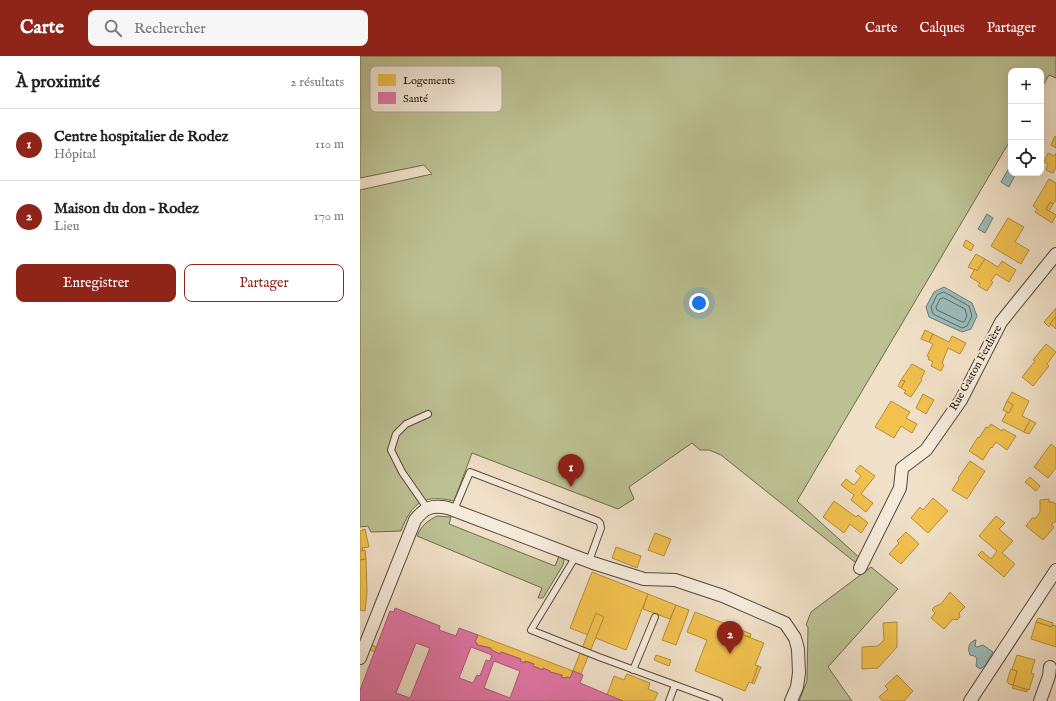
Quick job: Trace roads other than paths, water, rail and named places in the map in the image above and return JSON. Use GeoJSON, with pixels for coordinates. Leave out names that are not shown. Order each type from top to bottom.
{"type":"FeatureCollection","features":[{"type":"Feature","properties":{"kind":"street","name":"Rue Gaston Ferdière"},"geometry":{"type":"LineString","coordinates":[[860,568],[900,488],[902,468],[926,450],[961,400],[1001,322],[1056,254]]}},
{"type":"Feature","properties":{"kind":"street"},"geometry":{"type":"LineString","coordinates":[[360,658],[415,520],[421,512],[427,508],[437,506],[454,510],[589,561],[644,579],[675,580],[723,596],[785,623],[795,638],[798,649],[799,673],[797,686],[791,701]]}},
{"type":"Feature","properties":{"kind":"street"},"geometry":{"type":"LineString","coordinates":[[970,701],[1056,570]]}},
{"type":"Feature","properties":{"kind":"street"},"geometry":{"type":"LineString","coordinates":[[1040,701],[1049,676],[1050,667]]}},
{"type":"Feature","properties":{"kind":"lane"},"geometry":{"type":"LineString","coordinates":[[427,508],[402,472],[391,450],[396,434],[406,424],[428,414]]}},
{"type":"Feature","properties":{"kind":"lane"},"geometry":{"type":"LineString","coordinates":[[454,510],[470,472],[598,521],[601,528],[589,561]]}},
{"type":"Feature","properties":{"kind":"lane"},"geometry":{"type":"LineString","coordinates":[[576,556],[531,630],[633,670],[719,701]]}},
{"type":"Feature","properties":{"kind":"lane"},"geometry":{"type":"LineString","coordinates":[[633,670],[655,617]]}},
{"type":"Feature","properties":{"kind":"lane"},"geometry":{"type":"LineString","coordinates":[[669,701],[675,685]]}},
{"type":"Feature","properties":{"kind":"water"},"geometry":{"type":"Polygon","coordinates":[[[1008,170],[1008,176],[1014,176],[1009,187],[1001,182],[1008,170]]]}},
{"type":"Feature","properties":{"kind":"water"},"geometry":{"type":"Polygon","coordinates":[[[987,214],[993,218],[985,233],[978,229],[987,214]]]}},
{"type":"Feature","properties":{"kind":"water"},"geometry":{"type":"Polygon","coordinates":[[[944,287],[972,303],[977,316],[971,329],[962,332],[929,317],[926,307],[934,292],[944,287]]]}},
{"type":"Feature","properties":{"kind":"water"},"geometry":{"type":"Polygon","coordinates":[[[976,640],[975,646],[977,647],[983,645],[993,652],[985,666],[980,669],[976,666],[977,658],[970,655],[969,650],[970,644],[976,640]]]}},
{"type":"Feature","properties":{"kind":"place","name":"Centre hospitalier de Rodez"},"geometry":{"type":"Point","coordinates":[571,487]}},
{"type":"Feature","properties":{"kind":"place","name":"Maison du don – Rodez"},"geometry":{"type":"Point","coordinates":[730,654]}}]}
